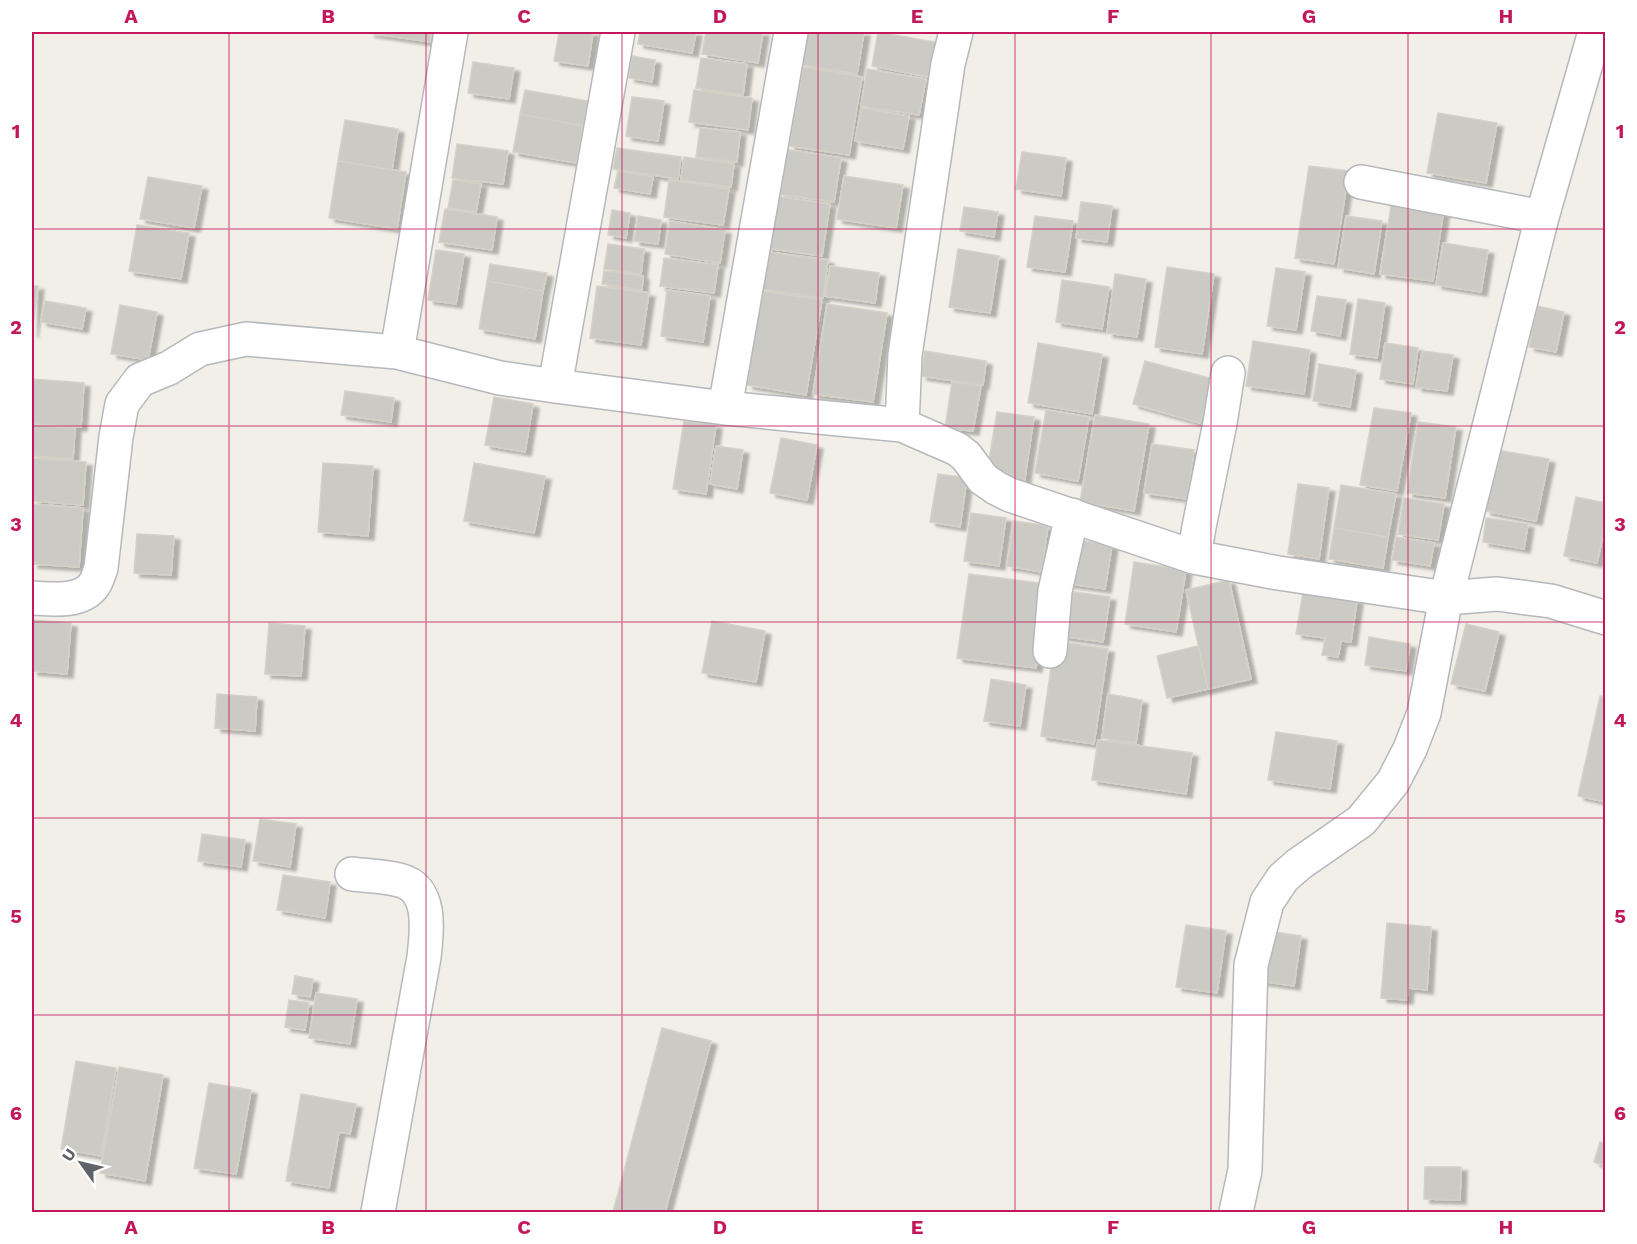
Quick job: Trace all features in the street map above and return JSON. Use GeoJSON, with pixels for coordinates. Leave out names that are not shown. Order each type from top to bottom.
{"type":"FeatureCollection","features":[{"type":"Feature","properties":{"kind":"street"},"geometry":{"type":"LineString","coordinates":[[397,352],[451,32]]}},
{"type":"Feature","properties":{"kind":"street"},"geometry":{"type":"LineString","coordinates":[[555,386],[618,32]]}},
{"type":"Feature","properties":{"kind":"street"},"geometry":{"type":"LineString","coordinates":[[725,408],[790,32]]}},
{"type":"Feature","properties":{"kind":"street"},"geometry":{"type":"LineString","coordinates":[[902,424],[905,355],[948,64],[956,32]]}},
{"type":"Feature","properties":{"kind":"street"},"geometry":{"type":"LineString","coordinates":[[1236,1212],[1245,1170],[1251,965],[1267,902],[1283,878],[1299,864],[1361,821],[1393,782],[1410,749],[1424,713],[1446,598],[1542,217],[1595,32]]}},
{"type":"Feature","properties":{"kind":"street"},"geometry":{"type":"LineString","coordinates":[[1361,182],[1542,217]]}},
{"type":"Feature","properties":{"kind":"street"},"geometry":{"type":"LineString","coordinates":[[32,598],[61,599],[79,596],[94,586],[101,568],[122,404],[140,380],[169,368],[200,349],[246,339],[397,352],[500,378],[555,386],[725,408],[902,424],[957,449],[966,456],[983,478],[1010,495],[1194,557],[1278,573],[1446,598],[1497,594],[1551,601],[1605,618]]}},
{"type":"Feature","properties":{"kind":"street"},"geometry":{"type":"LineString","coordinates":[[1194,557],[1228,373]]}},
{"type":"Feature","properties":{"kind":"street"},"geometry":{"type":"LineString","coordinates":[[1050,651],[1055,591],[1072,515]]}},
{"type":"Feature","properties":{"kind":"street"},"geometry":{"type":"LineString","coordinates":[[352,874],[400,880],[412,886],[422,898],[426,915],[424,957],[378,1212]]}},
{"type":"Feature","properties":{"kind":"building"},"geometry":{"type":"Polygon","coordinates":[[[369,32],[432,32],[430,42],[369,32]]]}},
{"type":"Feature","properties":{"kind":"building"},"geometry":{"type":"Polygon","coordinates":[[[559,32],[593,32],[588,66],[554,61],[559,32]]]}},
{"type":"Feature","properties":{"kind":"building"},"geometry":{"type":"Polygon","coordinates":[[[640,32],[696,32],[692,53],[638,44],[640,32]]]}},
{"type":"Feature","properties":{"kind":"building"},"geometry":{"type":"Polygon","coordinates":[[[706,32],[763,32],[758,63],[702,54],[706,32]]]}},
{"type":"Feature","properties":{"kind":"building"},"geometry":{"type":"Polygon","coordinates":[[[807,32],[864,32],[857,74],[802,65],[807,32]]]}},
{"type":"Feature","properties":{"kind":"building"},"geometry":{"type":"Polygon","coordinates":[[[878,32],[940,43],[934,78],[872,66],[878,32]]]}},
{"type":"Feature","properties":{"kind":"building"},"geometry":{"type":"Polygon","coordinates":[[[632,56],[655,60],[652,82],[629,78],[632,56]]]}},
{"type":"Feature","properties":{"kind":"building"},"geometry":{"type":"Polygon","coordinates":[[[701,58],[747,64],[743,95],[696,88],[701,58]]]}},
{"type":"Feature","properties":{"kind":"building"},"geometry":{"type":"Polygon","coordinates":[[[473,62],[514,68],[509,99],[468,93],[473,62]]]}},
{"type":"Feature","properties":{"kind":"building"},"geometry":{"type":"Polygon","coordinates":[[[803,67],[862,77],[849,155],[789,146],[803,67]]]}},
{"type":"Feature","properties":{"kind":"building"},"geometry":{"type":"Polygon","coordinates":[[[867,69],[926,79],[919,115],[861,106],[867,69]]]}},
{"type":"Feature","properties":{"kind":"building"},"geometry":{"type":"Polygon","coordinates":[[[525,90],[588,101],[583,126],[520,114],[525,90]]]}},
{"type":"Feature","properties":{"kind":"building"},"geometry":{"type":"Polygon","coordinates":[[[694,90],[752,98],[748,130],[689,122],[694,90]]]}},
{"type":"Feature","properties":{"kind":"building"},"geometry":{"type":"Polygon","coordinates":[[[632,97],[664,101],[658,141],[626,136],[632,97]]]}},
{"type":"Feature","properties":{"kind":"building"},"geometry":{"type":"Polygon","coordinates":[[[861,108],[909,116],[903,149],[855,141],[861,108]]]}},
{"type":"Feature","properties":{"kind":"building"},"geometry":{"type":"Polygon","coordinates":[[[1438,113],[1497,123],[1486,183],[1427,173],[1438,113]]]}},
{"type":"Feature","properties":{"kind":"building"},"geometry":{"type":"Polygon","coordinates":[[[520,114],[583,126],[576,163],[513,152],[520,114]]]}},
{"type":"Feature","properties":{"kind":"building"},"geometry":{"type":"Polygon","coordinates":[[[345,120],[398,129],[392,170],[338,161],[345,120]]]}},
{"type":"Feature","properties":{"kind":"building"},"geometry":{"type":"Polygon","coordinates":[[[700,128],[740,132],[737,162],[696,157],[700,128]]]}},
{"type":"Feature","properties":{"kind":"building"},"geometry":{"type":"Polygon","coordinates":[[[457,144],[508,151],[503,184],[452,178],[457,144]]]}},
{"type":"Feature","properties":{"kind":"building"},"geometry":{"type":"Polygon","coordinates":[[[617,148],[681,157],[678,179],[613,169],[617,148]]]}},
{"type":"Feature","properties":{"kind":"building"},"geometry":{"type":"Polygon","coordinates":[[[785,149],[841,158],[834,202],[778,194],[785,149]]]}},
{"type":"Feature","properties":{"kind":"building"},"geometry":{"type":"Polygon","coordinates":[[[1022,152],[1066,158],[1061,196],[1016,189],[1022,152]]]}},
{"type":"Feature","properties":{"kind":"building"},"geometry":{"type":"Polygon","coordinates":[[[684,157],[734,164],[731,187],[681,180],[684,157]]]}},
{"type":"Feature","properties":{"kind":"building"},"geometry":{"type":"Polygon","coordinates":[[[338,161],[406,172],[397,229],[329,218],[338,161]]]}},
{"type":"Feature","properties":{"kind":"building"},"geometry":{"type":"Polygon","coordinates":[[[1309,166],[1349,171],[1334,264],[1295,258],[1309,166]]]}},
{"type":"Feature","properties":{"kind":"building"},"geometry":{"type":"Polygon","coordinates":[[[618,171],[653,177],[650,194],[614,188],[618,171]]]}},
{"type":"Feature","properties":{"kind":"building"},"geometry":{"type":"Polygon","coordinates":[[[844,176],[903,185],[896,228],[837,219],[844,176]]]}},
{"type":"Feature","properties":{"kind":"building"},"geometry":{"type":"Polygon","coordinates":[[[148,177],[202,186],[194,228],[140,219],[148,177]]]}},
{"type":"Feature","properties":{"kind":"building"},"geometry":{"type":"Polygon","coordinates":[[[453,180],[481,184],[476,212],[448,208],[453,180]]]}},
{"type":"Feature","properties":{"kind":"building"},"geometry":{"type":"Polygon","coordinates":[[[669,180],[729,189],[723,225],[664,217],[669,180]]]}},
{"type":"Feature","properties":{"kind":"building"},"geometry":{"type":"Polygon","coordinates":[[[774,196],[830,204],[822,256],[766,248],[774,196]]]}},
{"type":"Feature","properties":{"kind":"building"},"geometry":{"type":"Polygon","coordinates":[[[1392,200],[1444,208],[1433,281],[1380,274],[1392,200]]]}},
{"type":"Feature","properties":{"kind":"building"},"geometry":{"type":"Polygon","coordinates":[[[1081,202],[1112,206],[1107,242],[1076,238],[1081,202]]]}},
{"type":"Feature","properties":{"kind":"building"},"geometry":{"type":"Polygon","coordinates":[[[964,207],[998,212],[994,237],[960,231],[964,207]]]}},
{"type":"Feature","properties":{"kind":"building"},"geometry":{"type":"Polygon","coordinates":[[[445,209],[497,217],[492,250],[439,242],[445,209]]]}},
{"type":"Feature","properties":{"kind":"building"},"geometry":{"type":"Polygon","coordinates":[[[612,210],[630,213],[626,238],[608,235],[612,210]]]}},
{"type":"Feature","properties":{"kind":"building"},"geometry":{"type":"Polygon","coordinates":[[[638,216],[661,220],[658,244],[634,241],[638,216]]]}},
{"type":"Feature","properties":{"kind":"building"},"geometry":{"type":"Polygon","coordinates":[[[1035,216],[1073,221],[1065,272],[1027,267],[1035,216]]]}},
{"type":"Feature","properties":{"kind":"building"},"geometry":{"type":"Polygon","coordinates":[[[1346,216],[1382,221],[1374,274],[1338,268],[1346,216]]]}},
{"type":"Feature","properties":{"kind":"building"},"geometry":{"type":"Polygon","coordinates":[[[670,221],[725,230],[720,263],[665,254],[670,221]]]}},
{"type":"Feature","properties":{"kind":"building"},"geometry":{"type":"Polygon","coordinates":[[[137,225],[189,233],[181,279],[129,271],[137,225]]]}},
{"type":"Feature","properties":{"kind":"building"},"geometry":{"type":"Polygon","coordinates":[[[1443,243],[1488,250],[1481,292],[1436,285],[1443,243]]]}},
{"type":"Feature","properties":{"kind":"building"},"geometry":{"type":"Polygon","coordinates":[[[608,244],[644,249],[641,274],[604,269],[608,244]]]}},
{"type":"Feature","properties":{"kind":"building"},"geometry":{"type":"Polygon","coordinates":[[[958,249],[999,256],[990,313],[949,307],[958,249]]]}},
{"type":"Feature","properties":{"kind":"building"},"geometry":{"type":"Polygon","coordinates":[[[436,250],[464,254],[456,304],[428,300],[436,250]]]}},
{"type":"Feature","properties":{"kind":"building"},"geometry":{"type":"Polygon","coordinates":[[[768,252],[828,260],[823,298],[762,289],[768,252]]]}},
{"type":"Feature","properties":{"kind":"building"},"geometry":{"type":"Polygon","coordinates":[[[664,258],[718,265],[714,293],[660,286],[664,258]]]}},
{"type":"Feature","properties":{"kind":"building"},"geometry":{"type":"Polygon","coordinates":[[[490,264],[547,273],[543,291],[487,281],[490,264]]]}},
{"type":"Feature","properties":{"kind":"building"},"geometry":{"type":"Polygon","coordinates":[[[830,266],[879,273],[875,303],[825,296],[830,266]]]}},
{"type":"Feature","properties":{"kind":"building"},"geometry":{"type":"Polygon","coordinates":[[[1167,267],[1214,274],[1202,354],[1155,347],[1167,267]]]}},
{"type":"Feature","properties":{"kind":"building"},"geometry":{"type":"Polygon","coordinates":[[[1276,268],[1305,272],[1296,330],[1267,326],[1276,268]]]}},
{"type":"Feature","properties":{"kind":"building"},"geometry":{"type":"Polygon","coordinates":[[[604,271],[643,276],[642,290],[602,284],[604,271]]]}},
{"type":"Feature","properties":{"kind":"building"},"geometry":{"type":"Polygon","coordinates":[[[1115,274],[1146,279],[1137,337],[1107,333],[1115,274]]]}},
{"type":"Feature","properties":{"kind":"building"},"geometry":{"type":"Polygon","coordinates":[[[1062,280],[1109,287],[1102,329],[1056,322],[1062,280]]]}},
{"type":"Feature","properties":{"kind":"building"},"geometry":{"type":"Polygon","coordinates":[[[487,281],[543,291],[535,339],[479,329],[487,281]]]}},
{"type":"Feature","properties":{"kind":"building"},"geometry":{"type":"Polygon","coordinates":[[[32,286],[38,286],[32,334],[32,286]]]}},
{"type":"Feature","properties":{"kind":"building"},"geometry":{"type":"Polygon","coordinates":[[[597,286],[649,293],[641,345],[590,338],[597,286]]]}},
{"type":"Feature","properties":{"kind":"building"},"geometry":{"type":"Polygon","coordinates":[[[667,290],[710,296],[703,342],[661,336],[667,290]]]}},
{"type":"Feature","properties":{"kind":"building"},"geometry":{"type":"Polygon","coordinates":[[[762,291],[822,300],[806,395],[747,385],[762,291]]]}},
{"type":"Feature","properties":{"kind":"building"},"geometry":{"type":"Polygon","coordinates":[[[1317,296],[1346,300],[1340,336],[1311,331],[1317,296]]]}},
{"type":"Feature","properties":{"kind":"building"},"geometry":{"type":"Polygon","coordinates":[[[1358,299],[1385,303],[1377,358],[1350,354],[1358,299]]]}},
{"type":"Feature","properties":{"kind":"building"},"geometry":{"type":"Polygon","coordinates":[[[45,301],[86,308],[82,329],[41,322],[45,301]]]}},
{"type":"Feature","properties":{"kind":"building"},"geometry":{"type":"Polygon","coordinates":[[[827,304],[887,313],[873,402],[813,394],[827,304]]]}},
{"type":"Feature","properties":{"kind":"building"},"geometry":{"type":"Polygon","coordinates":[[[120,305],[157,312],[148,360],[111,354],[120,305]]]}},
{"type":"Feature","properties":{"kind":"building"},"geometry":{"type":"Polygon","coordinates":[[[1537,306],[1564,312],[1556,352],[1529,347],[1537,306]]]}},
{"type":"Feature","properties":{"kind":"building"},"geometry":{"type":"Polygon","coordinates":[[[1253,341],[1310,350],[1304,394],[1246,386],[1253,341]]]}},
{"type":"Feature","properties":{"kind":"building"},"geometry":{"type":"Polygon","coordinates":[[[1038,343],[1102,354],[1092,414],[1028,403],[1038,343]]]}},
{"type":"Feature","properties":{"kind":"building"},"geometry":{"type":"Polygon","coordinates":[[[1385,343],[1418,348],[1413,384],[1380,379],[1385,343]]]}},
{"type":"Feature","properties":{"kind":"building"},"geometry":{"type":"Polygon","coordinates":[[[925,351],[986,361],[983,385],[921,376],[925,351]]]}},
{"type":"Feature","properties":{"kind":"building"},"geometry":{"type":"Polygon","coordinates":[[[1422,351],[1453,355],[1447,391],[1416,387],[1422,351]]]}},
{"type":"Feature","properties":{"kind":"building"},"geometry":{"type":"Polygon","coordinates":[[[1145,361],[1213,379],[1200,423],[1133,404],[1145,361]]]}},
{"type":"Feature","properties":{"kind":"building"},"geometry":{"type":"Polygon","coordinates":[[[1319,364],[1356,370],[1350,407],[1313,401],[1319,364]]]}},
{"type":"Feature","properties":{"kind":"building"},"geometry":{"type":"Polygon","coordinates":[[[32,379],[84,383],[81,427],[32,424],[32,379]]]}},
{"type":"Feature","properties":{"kind":"building"},"geometry":{"type":"Polygon","coordinates":[[[952,382],[981,386],[973,431],[945,428],[952,382]]]}},
{"type":"Feature","properties":{"kind":"building"},"geometry":{"type":"Polygon","coordinates":[[[345,391],[394,398],[391,422],[341,415],[345,391]]]}},
{"type":"Feature","properties":{"kind":"building"},"geometry":{"type":"Polygon","coordinates":[[[494,397],[533,404],[525,452],[485,445],[494,397]]]}},
{"type":"Feature","properties":{"kind":"building"},"geometry":{"type":"Polygon","coordinates":[[[1374,408],[1411,413],[1397,491],[1360,485],[1374,408]]]}},
{"type":"Feature","properties":{"kind":"building"},"geometry":{"type":"Polygon","coordinates":[[[1046,410],[1089,417],[1078,481],[1035,473],[1046,410]]]}},
{"type":"Feature","properties":{"kind":"building"},"geometry":{"type":"Polygon","coordinates":[[[997,412],[1034,417],[1024,484],[986,478],[997,412]]]}},
{"type":"Feature","properties":{"kind":"building"},"geometry":{"type":"Polygon","coordinates":[[[1095,415],[1149,424],[1134,511],[1080,502],[1095,415]]]}},
{"type":"Feature","properties":{"kind":"building"},"geometry":{"type":"Polygon","coordinates":[[[684,421],[716,425],[706,494],[673,489],[684,421]]]}},
{"type":"Feature","properties":{"kind":"building"},"geometry":{"type":"Polygon","coordinates":[[[1418,422],[1456,427],[1445,498],[1407,493],[1418,422]]]}},
{"type":"Feature","properties":{"kind":"building"},"geometry":{"type":"Polygon","coordinates":[[[32,425],[75,428],[73,459],[32,456],[32,425]]]}},
{"type":"Feature","properties":{"kind":"building"},"geometry":{"type":"Polygon","coordinates":[[[781,438],[817,445],[807,500],[770,493],[781,438]]]}},
{"type":"Feature","properties":{"kind":"building"},"geometry":{"type":"Polygon","coordinates":[[[1152,444],[1194,450],[1187,499],[1144,493],[1152,444]]]}},
{"type":"Feature","properties":{"kind":"building"},"geometry":{"type":"Polygon","coordinates":[[[716,446],[743,450],[737,489],[710,484],[716,446]]]}},
{"type":"Feature","properties":{"kind":"building"},"geometry":{"type":"Polygon","coordinates":[[[1497,450],[1549,459],[1536,521],[1485,511],[1497,450]]]}},
{"type":"Feature","properties":{"kind":"building"},"geometry":{"type":"Polygon","coordinates":[[[32,458],[86,462],[83,505],[32,501],[32,458]]]}},
{"type":"Feature","properties":{"kind":"building"},"geometry":{"type":"Polygon","coordinates":[[[323,463],[373,466],[368,536],[318,532],[323,463]]]}},
{"type":"Feature","properties":{"kind":"building"},"geometry":{"type":"Polygon","coordinates":[[[474,463],[545,476],[534,533],[464,521],[474,463]]]}},
{"type":"Feature","properties":{"kind":"building"},"geometry":{"type":"Polygon","coordinates":[[[938,474],[967,478],[960,527],[930,522],[938,474]]]}},
{"type":"Feature","properties":{"kind":"building"},"geometry":{"type":"Polygon","coordinates":[[[1298,484],[1329,488],[1319,559],[1288,554],[1298,484]]]}},
{"type":"Feature","properties":{"kind":"building"},"geometry":{"type":"Polygon","coordinates":[[[1341,485],[1396,494],[1388,537],[1334,528],[1341,485]]]}},
{"type":"Feature","properties":{"kind":"building"},"geometry":{"type":"Polygon","coordinates":[[[1576,497],[1606,503],[1606,521],[1597,563],[1564,556],[1576,497]]]}},
{"type":"Feature","properties":{"kind":"building"},"geometry":{"type":"Polygon","coordinates":[[[1404,498],[1444,504],[1438,540],[1398,534],[1404,498]]]}},
{"type":"Feature","properties":{"kind":"building"},"geometry":{"type":"Polygon","coordinates":[[[32,504],[83,508],[79,567],[32,564],[32,504]]]}},
{"type":"Feature","properties":{"kind":"building"},"geometry":{"type":"Polygon","coordinates":[[[971,513],[1006,518],[999,566],[964,561],[971,513]]]}},
{"type":"Feature","properties":{"kind":"building"},"geometry":{"type":"Polygon","coordinates":[[[1486,518],[1528,524],[1524,549],[1483,542],[1486,518]]]}},
{"type":"Feature","properties":{"kind":"building"},"geometry":{"type":"Polygon","coordinates":[[[1014,521],[1048,526],[1041,572],[1007,566],[1014,521]]]}},
{"type":"Feature","properties":{"kind":"building"},"geometry":{"type":"Polygon","coordinates":[[[1334,528],[1388,537],[1383,568],[1329,559],[1334,528]]]}},
{"type":"Feature","properties":{"kind":"building"},"geometry":{"type":"Polygon","coordinates":[[[137,534],[174,536],[171,575],[134,573],[137,534]]]}},
{"type":"Feature","properties":{"kind":"building"},"geometry":{"type":"Polygon","coordinates":[[[1396,537],[1434,543],[1430,566],[1392,560],[1396,537]]]}},
{"type":"Feature","properties":{"kind":"building"},"geometry":{"type":"Polygon","coordinates":[[[1070,539],[1112,545],[1105,589],[1064,583],[1070,539]]]}},
{"type":"Feature","properties":{"kind":"building"},"geometry":{"type":"Polygon","coordinates":[[[1134,562],[1186,570],[1176,632],[1125,624],[1134,562]]]}},
{"type":"Feature","properties":{"kind":"building"},"geometry":{"type":"Polygon","coordinates":[[[969,574],[1047,584],[1036,668],[957,658],[969,574]]]}},
{"type":"Feature","properties":{"kind":"building"},"geometry":{"type":"Polygon","coordinates":[[[1229,580],[1251,679],[1208,689],[1186,590],[1229,580]]]}},
{"type":"Feature","properties":{"kind":"building"},"geometry":{"type":"Polygon","coordinates":[[[1068,591],[1110,597],[1103,642],[1061,636],[1068,591]]]}},
{"type":"Feature","properties":{"kind":"building"},"geometry":{"type":"Polygon","coordinates":[[[1303,592],[1357,600],[1351,642],[1341,641],[1338,657],[1322,655],[1325,638],[1296,634],[1303,592]]]}},
{"type":"Feature","properties":{"kind":"building"},"geometry":{"type":"Polygon","coordinates":[[[32,620],[71,623],[67,674],[32,671],[32,620]]]}},
{"type":"Feature","properties":{"kind":"building"},"geometry":{"type":"Polygon","coordinates":[[[712,621],[765,631],[756,682],[702,673],[712,621]]]}},
{"type":"Feature","properties":{"kind":"building"},"geometry":{"type":"Polygon","coordinates":[[[269,623],[305,626],[301,676],[265,674],[269,623]]]}},
{"type":"Feature","properties":{"kind":"building"},"geometry":{"type":"Polygon","coordinates":[[[1466,624],[1499,632],[1485,691],[1451,684],[1466,624]]]}},
{"type":"Feature","properties":{"kind":"building"},"geometry":{"type":"Polygon","coordinates":[[[1369,637],[1410,644],[1406,671],[1365,665],[1369,637]]]}},
{"type":"Feature","properties":{"kind":"building"},"geometry":{"type":"Polygon","coordinates":[[[1055,641],[1108,649],[1094,744],[1041,736],[1055,641]]]}},
{"type":"Feature","properties":{"kind":"building"},"geometry":{"type":"Polygon","coordinates":[[[1198,646],[1208,689],[1167,698],[1157,656],[1198,646]]]}},
{"type":"Feature","properties":{"kind":"building"},"geometry":{"type":"Polygon","coordinates":[[[991,679],[1026,685],[1020,726],[984,721],[991,679]]]}},
{"type":"Feature","properties":{"kind":"building"},"geometry":{"type":"Polygon","coordinates":[[[217,694],[257,697],[255,731],[215,728],[217,694]]]}},
{"type":"Feature","properties":{"kind":"building"},"geometry":{"type":"Polygon","coordinates":[[[1108,694],[1142,700],[1136,743],[1102,738],[1108,694]]]}},
{"type":"Feature","properties":{"kind":"building"},"geometry":{"type":"Polygon","coordinates":[[[1600,696],[1606,697],[1606,802],[1578,796],[1600,696]]]}},
{"type":"Feature","properties":{"kind":"building"},"geometry":{"type":"Polygon","coordinates":[[[1276,732],[1337,741],[1330,789],[1268,780],[1276,732]]]}},
{"type":"Feature","properties":{"kind":"building"},"geometry":{"type":"Polygon","coordinates":[[[1098,740],[1192,753],[1186,794],[1092,780],[1098,740]]]}},
{"type":"Feature","properties":{"kind":"building"},"geometry":{"type":"Polygon","coordinates":[[[260,819],[296,824],[290,867],[253,861],[260,819]]]}},
{"type":"Feature","properties":{"kind":"building"},"geometry":{"type":"Polygon","coordinates":[[[202,834],[245,840],[241,867],[198,861],[202,834]]]}},
{"type":"Feature","properties":{"kind":"building"},"geometry":{"type":"Polygon","coordinates":[[[283,875],[330,882],[325,918],[277,910],[283,875]]]}},
{"type":"Feature","properties":{"kind":"building"},"geometry":{"type":"Polygon","coordinates":[[[1387,923],[1431,927],[1427,990],[1408,988],[1407,1000],[1381,998],[1387,923]]]}},
{"type":"Feature","properties":{"kind":"building"},"geometry":{"type":"Polygon","coordinates":[[[1186,925],[1226,931],[1217,993],[1176,987],[1186,925]]]}},
{"type":"Feature","properties":{"kind":"building"},"geometry":{"type":"Polygon","coordinates":[[[1267,931],[1301,936],[1294,986],[1260,981],[1267,931]]]}},
{"type":"Feature","properties":{"kind":"building"},"geometry":{"type":"Polygon","coordinates":[[[295,976],[313,979],[310,997],[292,994],[295,976]]]}},
{"type":"Feature","properties":{"kind":"building"},"geometry":{"type":"Polygon","coordinates":[[[316,993],[357,999],[350,1044],[309,1038],[316,993]]]}},
{"type":"Feature","properties":{"kind":"building"},"geometry":{"type":"Polygon","coordinates":[[[289,1000],[309,1003],[305,1030],[285,1027],[289,1000]]]}},
{"type":"Feature","properties":{"kind":"building"},"geometry":{"type":"Polygon","coordinates":[[[662,1028],[711,1041],[665,1212],[613,1212],[662,1028]]]}},
{"type":"Feature","properties":{"kind":"building"},"geometry":{"type":"Polygon","coordinates":[[[76,1061],[116,1068],[101,1156],[61,1149],[76,1061]]]}},
{"type":"Feature","properties":{"kind":"building"},"geometry":{"type":"Polygon","coordinates":[[[119,1067],[163,1075],[145,1181],[100,1173],[119,1067]]]}},
{"type":"Feature","properties":{"kind":"building"},"geometry":{"type":"Polygon","coordinates":[[[209,1083],[251,1090],[236,1174],[194,1168],[209,1083]]]}},
{"type":"Feature","properties":{"kind":"building"},"geometry":{"type":"Polygon","coordinates":[[[301,1094],[356,1104],[350,1134],[339,1132],[329,1188],[286,1181],[301,1094]]]}},
{"type":"Feature","properties":{"kind":"building"},"geometry":{"type":"Polygon","coordinates":[[[1600,1142],[1606,1144],[1606,1166],[1594,1162],[1600,1142]]]}},
{"type":"Feature","properties":{"kind":"building"},"geometry":{"type":"Polygon","coordinates":[[[1425,1167],[1461,1167],[1460,1200],[1424,1199],[1425,1167]]]}}]}
